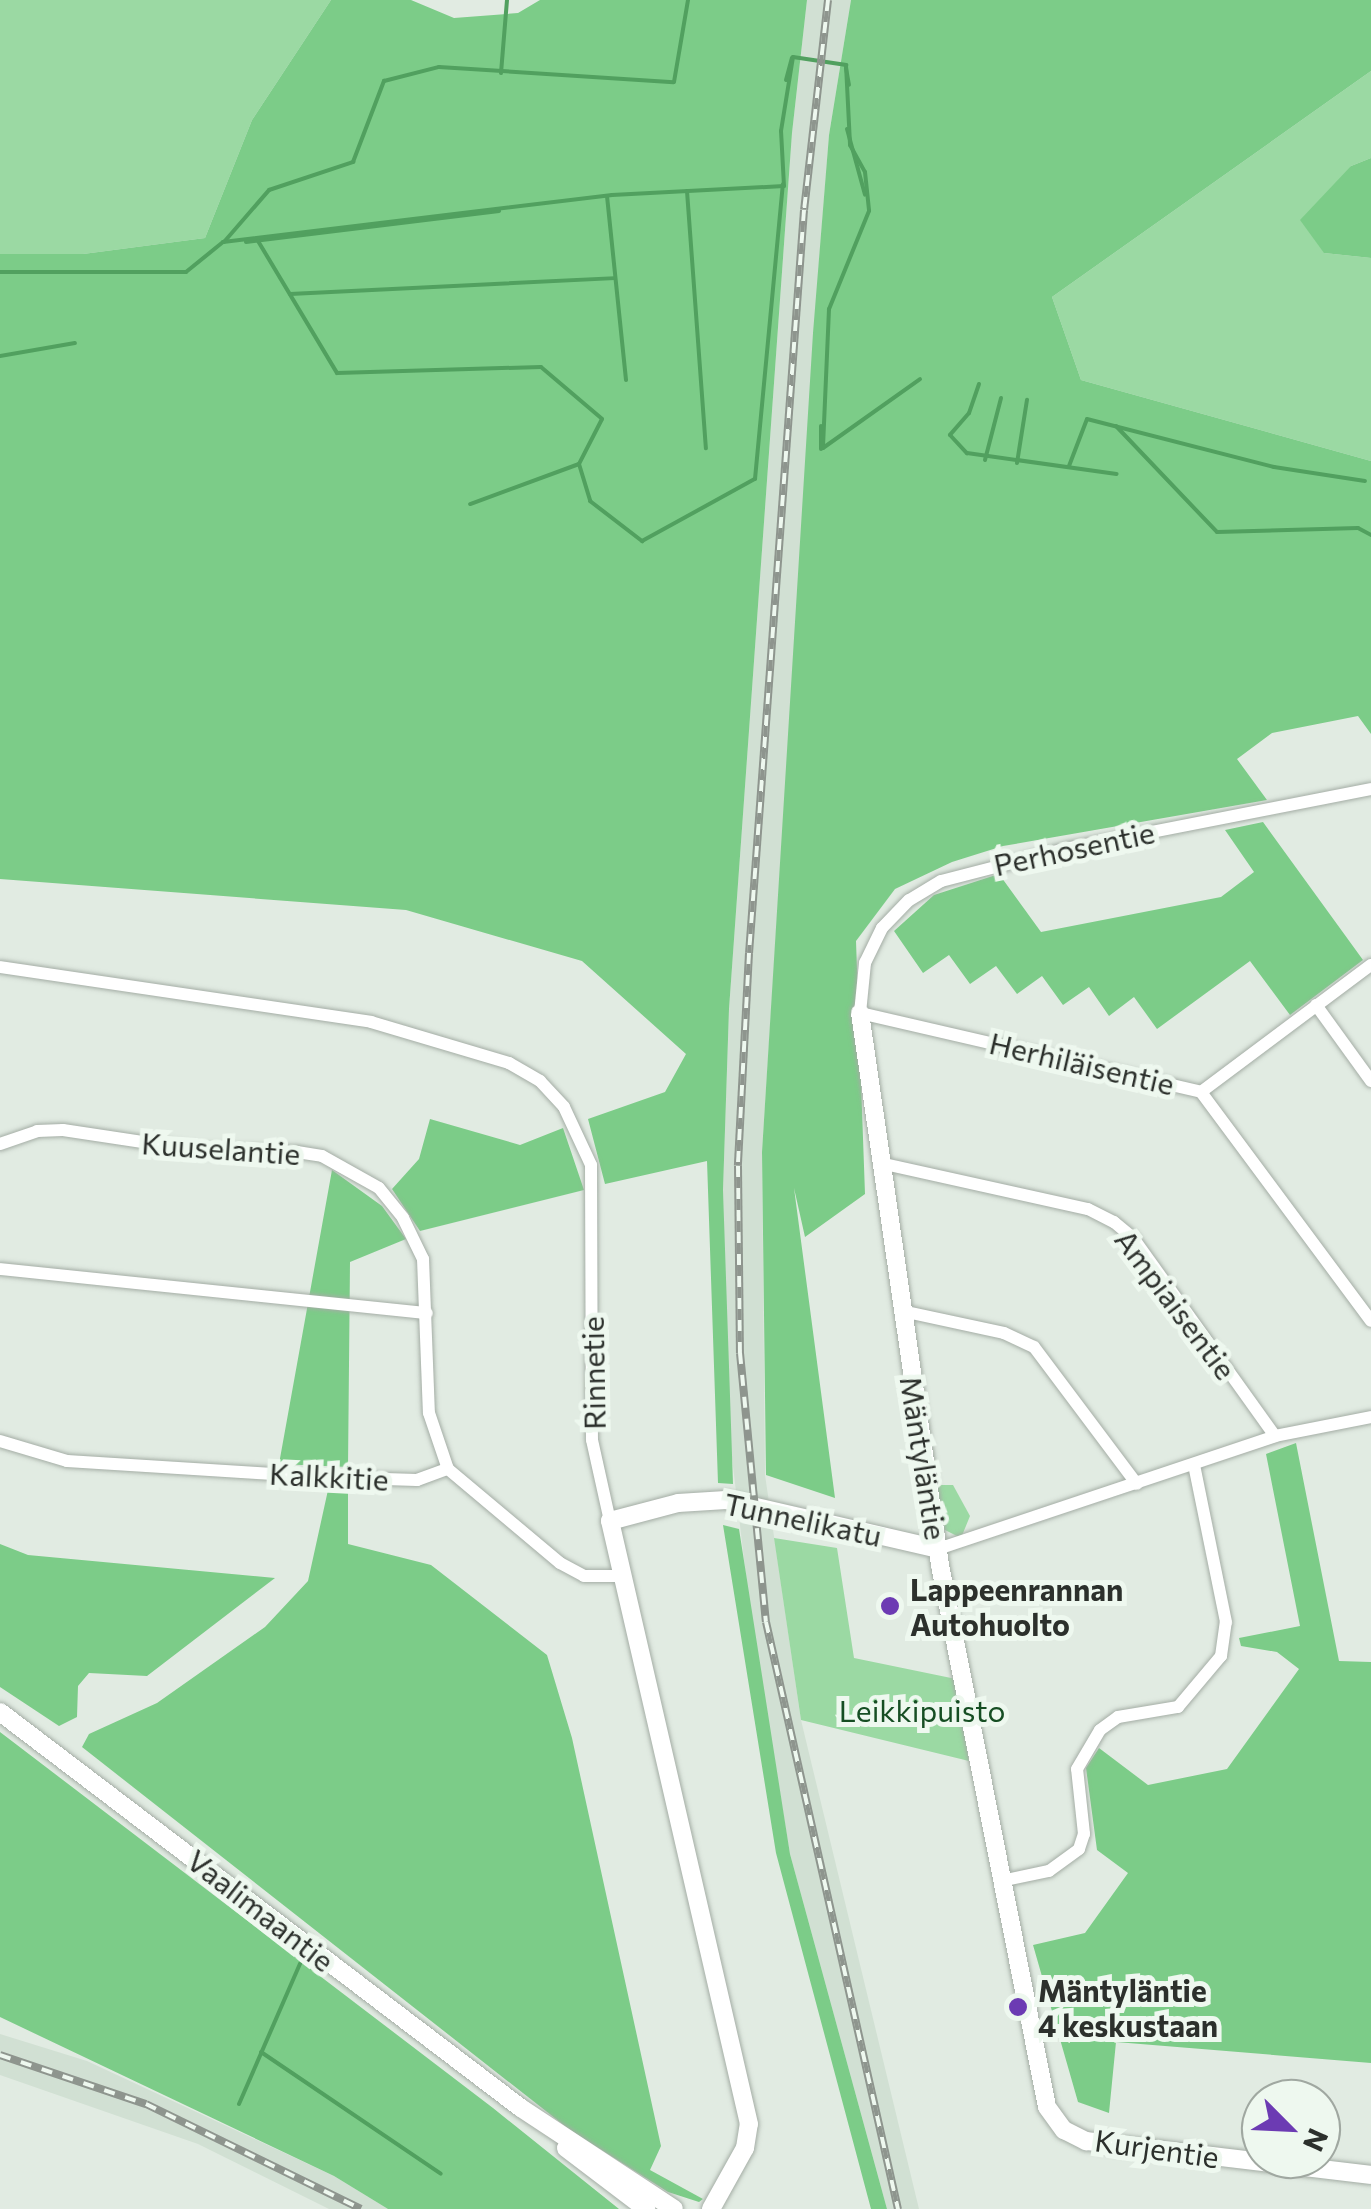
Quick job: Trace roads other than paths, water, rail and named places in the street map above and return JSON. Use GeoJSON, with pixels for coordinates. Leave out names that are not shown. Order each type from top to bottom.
{"type":"FeatureCollection","features":[{"type":"Feature","properties":{"kind":"street","name":"Perhosentie"},"geometry":{"type":"LineString","coordinates":[[860,1013],[866,963],[882,928],[909,900],[941,881],[1069,848],[1371,788]]}},
{"type":"Feature","properties":{"kind":"street"},"geometry":{"type":"LineString","coordinates":[[1200,1092],[1371,965]]}},
{"type":"Feature","properties":{"kind":"street","name":"Rinnetie"},"geometry":{"type":"LineString","coordinates":[[0,968],[371,1022],[510,1063],[540,1081],[564,1107],[591,1165],[592,1440],[749,2124],[745,2148],[711,2209]]}},
{"type":"Feature","properties":{"kind":"street"},"geometry":{"type":"LineString","coordinates":[[1316,1005],[1371,1081]]}},
{"type":"Feature","properties":{"kind":"street","name":"Herhiläisentie"},"geometry":{"type":"LineString","coordinates":[[860,1013],[1200,1092],[1371,1321]]}},
{"type":"Feature","properties":{"kind":"street","name":"Mäntyläntie"},"geometry":{"type":"LineString","coordinates":[[860,1013],[938,1549],[1041,2083],[1047,2107],[1064,2130]]}},
{"type":"Feature","properties":{"kind":"street","name":"Kuuselantie"},"geometry":{"type":"LineString","coordinates":[[0,1144],[37,1131],[63,1130],[196,1150],[322,1156],[378,1188],[403,1218],[422,1259],[429,1413],[448,1469]]}},
{"type":"Feature","properties":{"kind":"street","name":"Ampiaisentie"},"geometry":{"type":"LineString","coordinates":[[880,1163],[1088,1209],[1114,1222],[1134,1239],[1275,1436]]}},
{"type":"Feature","properties":{"kind":"street"},"geometry":{"type":"LineString","coordinates":[[0,1269],[427,1313]]}},
{"type":"Feature","properties":{"kind":"street"},"geometry":{"type":"LineString","coordinates":[[902,1311],[1004,1333],[1034,1347],[1137,1484]]}},
{"type":"Feature","properties":{"kind":"street"},"geometry":{"type":"LineString","coordinates":[[938,1549],[1275,1436],[1371,1418]]}},
{"type":"Feature","properties":{"kind":"street","name":"Kalkkitie"},"geometry":{"type":"LineString","coordinates":[[0,1441],[67,1461],[320,1477],[417,1480],[448,1469]]}},
{"type":"Feature","properties":{"kind":"street"},"geometry":{"type":"LineString","coordinates":[[1001,1881],[1049,1871],[1079,1849],[1084,1834],[1077,1768],[1100,1730],[1118,1717],[1178,1706],[1221,1656],[1226,1622],[1194,1465]]}},
{"type":"Feature","properties":{"kind":"street"},"geometry":{"type":"LineString","coordinates":[[448,1469],[560,1563],[584,1576],[622,1576]]}},
{"type":"Feature","properties":{"kind":"street","name":"Tunnelikatu"},"geometry":{"type":"LineString","coordinates":[[610,1520],[678,1503],[726,1500],[938,1549]]}},
{"type":"Feature","properties":{"kind":"street","name":"Vaalimaantie"},"geometry":{"type":"LineString","coordinates":[[0,1712],[521,2108],[646,2209]]}},
{"type":"Feature","properties":{"kind":"street","name":"Vaalimaantie"},"geometry":{"type":"LineString","coordinates":[[521,2108],[674,2209]]}},
{"type":"Feature","properties":{"kind":"street","name":"Kurjentie"},"geometry":{"type":"LineString","coordinates":[[1064,2130],[1086,2141],[1371,2175]]}},
{"type":"Feature","properties":{"kind":"waterway"},"geometry":{"type":"LineString","coordinates":[[501,73],[507,0]]}},
{"type":"Feature","properties":{"kind":"waterway"},"geometry":{"type":"LineString","coordinates":[[224,242],[269,190],[353,162],[384,81],[439,67],[674,82],[688,0]]}},
{"type":"Feature","properties":{"kind":"waterway"},"geometry":{"type":"LineString","coordinates":[[0,272],[186,272],[223,242],[612,195],[784,186],[781,131],[793,57],[846,65],[850,145],[865,172],[869,211],[829,309],[823,448],[920,379]]}},
{"type":"Feature","properties":{"kind":"waterway"},"geometry":{"type":"LineString","coordinates":[[786,80],[792,58]]}},
{"type":"Feature","properties":{"kind":"waterway"},"geometry":{"type":"LineString","coordinates":[[846,68],[849,85]]}},
{"type":"Feature","properties":{"kind":"waterway"},"geometry":{"type":"LineString","coordinates":[[847,129],[865,195]]}},
{"type":"Feature","properties":{"kind":"waterway"},"geometry":{"type":"LineString","coordinates":[[579,464],[590,501],[642,541],[755,479],[783,184]]}},
{"type":"Feature","properties":{"kind":"waterway"},"geometry":{"type":"LineString","coordinates":[[687,191],[706,448]]}},
{"type":"Feature","properties":{"kind":"waterway"},"geometry":{"type":"LineString","coordinates":[[607,196],[626,380]]}},
{"type":"Feature","properties":{"kind":"waterway"},"geometry":{"type":"LineString","coordinates":[[246,242],[499,211]]}},
{"type":"Feature","properties":{"kind":"waterway"},"geometry":{"type":"LineString","coordinates":[[258,241],[337,373],[541,367],[602,419],[579,464],[470,504]]}},
{"type":"Feature","properties":{"kind":"waterway"},"geometry":{"type":"LineString","coordinates":[[290,294],[615,278]]}},
{"type":"Feature","properties":{"kind":"waterway"},"geometry":{"type":"LineString","coordinates":[[0,356],[75,343]]}},
{"type":"Feature","properties":{"kind":"waterway"},"geometry":{"type":"LineString","coordinates":[[979,384],[969,413],[950,435],[967,453],[1117,474]]}},
{"type":"Feature","properties":{"kind":"waterway"},"geometry":{"type":"LineString","coordinates":[[985,460],[1001,398]]}},
{"type":"Feature","properties":{"kind":"waterway"},"geometry":{"type":"LineString","coordinates":[[1017,463],[1027,400]]}},
{"type":"Feature","properties":{"kind":"waterway"},"geometry":{"type":"LineString","coordinates":[[1069,466],[1087,419],[1274,467],[1365,481]]}},
{"type":"Feature","properties":{"kind":"waterway"},"geometry":{"type":"LineString","coordinates":[[821,426],[821,449]]}},
{"type":"Feature","properties":{"kind":"waterway"},"geometry":{"type":"LineString","coordinates":[[1116,426],[1217,532],[1358,528],[1371,535]]}},
{"type":"Feature","properties":{"kind":"waterway"},"geometry":{"type":"LineString","coordinates":[[239,2104],[300,1964]]}},
{"type":"Feature","properties":{"kind":"waterway"},"geometry":{"type":"LineString","coordinates":[[261,2052],[441,2174]]}},
{"type":"Feature","properties":{"kind":"railway"},"geometry":{"type":"LineString","coordinates":[[828,0],[804,210],[749,953],[738,1166],[740,1353],[766,1622],[898,2209]]}},
{"type":"Feature","properties":{"kind":"railway"},"geometry":{"type":"LineString","coordinates":[[0,2055],[146,2104],[361,2209]]}},
{"type":"Feature","properties":{"kind":"place","name":"Lappeenrannan Autohuolto"},"geometry":{"type":"Point","coordinates":[890,1606]}},
{"type":"Feature","properties":{"kind":"place","name":"Mäntyläntie 4 keskustaan"},"geometry":{"type":"Point","coordinates":[1018,2007]}},
{"type":"Feature","properties":{"kind":"park label","name":"Leikkipuisto"},"geometry":{"type":"Point","coordinates":[922,1710]}}]}
